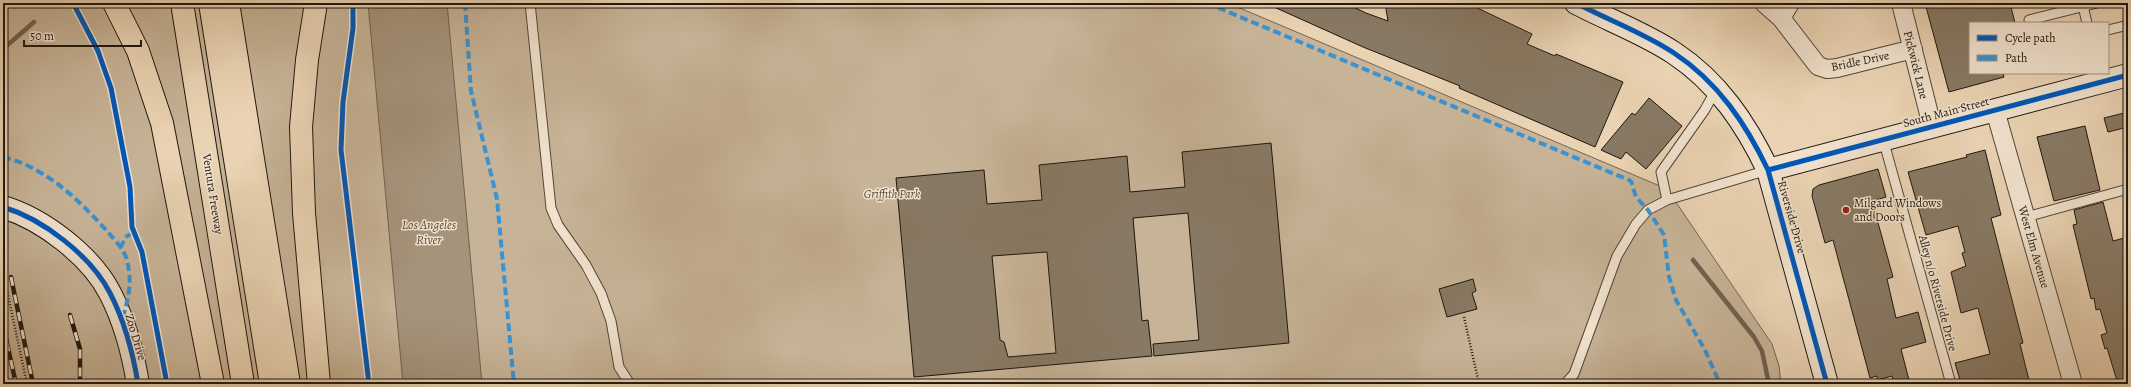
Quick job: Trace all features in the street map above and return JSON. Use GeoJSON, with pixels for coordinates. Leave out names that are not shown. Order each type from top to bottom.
{"type":"FeatureCollection","features":[{"type":"Feature","properties":{"kind":"highway"},"geometry":{"type":"LineString","coordinates":[[114,3],[138,51],[162,123],[213,384]]}},
{"type":"Feature","properties":{"kind":"highway","name":"Ventura Freeway"},"geometry":{"type":"LineString","coordinates":[[182,3],[244,384]]}},
{"type":"Feature","properties":{"kind":"highway"},"geometry":{"type":"LineString","coordinates":[[210,3],[271,384]]}},
{"type":"Feature","properties":{"kind":"highway"},"geometry":{"type":"LineString","coordinates":[[228,3],[289,384]]}},
{"type":"Feature","properties":{"kind":"highway"},"geometry":{"type":"LineString","coordinates":[[316,3],[307,60],[301,126],[304,213],[318,384]]}},
{"type":"Feature","properties":{"kind":"highway"},"geometry":{"type":"LineString","coordinates":[[200,113],[221,137],[261,384]]}},
{"type":"Feature","properties":{"kind":"main road","name":"Riverside Drive"},"geometry":{"type":"LineString","coordinates":[[1576,3],[1673,52],[1692,66],[1717,89],[1736,111],[1756,145],[1768,170],[1827,384]]}},
{"type":"Feature","properties":{"kind":"main road","name":"South Main Street"},"geometry":{"type":"LineString","coordinates":[[1768,170],[2128,75]]}},
{"type":"Feature","properties":{"kind":"main road","name":"Zoo Drive"},"geometry":{"type":"LineString","coordinates":[[3,207],[15,210],[51,229],[83,256],[110,292],[125,328],[138,384]]}},
{"type":"Feature","properties":{"kind":"street","name":"Bridle Drive"},"geometry":{"type":"LineString","coordinates":[[1764,3],[1786,10],[1818,66],[1827,69],[1837,68],[1913,49]]}},
{"type":"Feature","properties":{"kind":"street","name":"Pickwick Lane"},"geometry":{"type":"LineString","coordinates":[[1901,3],[1932,126]]}},
{"type":"Feature","properties":{"kind":"street","name":"West Elm Avenue"},"geometry":{"type":"LineString","coordinates":[[1995,110],[2073,384]]}},
{"type":"Feature","properties":{"kind":"lane"},"geometry":{"type":"LineString","coordinates":[[530,3],[551,208],[558,225],[586,265],[601,293],[611,321],[619,367],[630,384]]}},
{"type":"Feature","properties":{"kind":"lane"},"geometry":{"type":"LineString","coordinates":[[2029,20],[2097,3]]}},
{"type":"Feature","properties":{"kind":"lane"},"geometry":{"type":"LineString","coordinates":[[2083,6],[2088,22]]}},
{"type":"Feature","properties":{"kind":"lane"},"geometry":{"type":"LineString","coordinates":[[2109,30],[2128,25]]}},
{"type":"Feature","properties":{"kind":"lane"},"geometry":{"type":"LineString","coordinates":[[1667,200],[1661,172],[1704,111],[1717,89]]}},
{"type":"Feature","properties":{"kind":"lane","name":"Alley n/o Riverside Drive"},"geometry":{"type":"LineString","coordinates":[[1883,139],[1951,384]]}},
{"type":"Feature","properties":{"kind":"lane"},"geometry":{"type":"LineString","coordinates":[[1565,384],[1577,368],[1617,256],[1636,224],[1648,210],[1667,200],[1768,170]]}},
{"type":"Feature","properties":{"kind":"lane"},"geometry":{"type":"LineString","coordinates":[[2026,216],[2128,189]]}},
{"type":"Feature","properties":{"kind":"path"},"geometry":{"type":"LineString","coordinates":[[3,272],[27,384]]}},
{"type":"Feature","properties":{"kind":"path"},"geometry":{"type":"LineString","coordinates":[[1464,317],[1479,384]]}},
{"type":"Feature","properties":{"kind":"green space","name":"Griffith Park"},"geometry":{"type":"Polygon","coordinates":[[[3,3],[1228,3],[1667,189],[1772,344],[1779,366],[1781,384],[3,384],[3,3]]]}},
{"type":"Feature","properties":{"kind":"water","name":"Los Angeles River"},"geometry":{"type":"Polygon","coordinates":[[[368,3],[447,3],[482,384],[403,384],[368,3]]]}},
{"type":"Feature","properties":{"kind":"building"},"geometry":{"type":"Polygon","coordinates":[[[1265,3],[1345,3],[1388,21],[1385,3],[1467,3],[1532,34],[1527,44],[1555,56],[1556,54],[1623,82],[1595,147],[1459,88],[1460,86],[1363,47],[1265,3]]]}},
{"type":"Feature","properties":{"kind":"building"},"geometry":{"type":"Polygon","coordinates":[[[1925,3],[2010,3],[2015,22],[1969,22],[1969,74],[2003,74],[2004,77],[1949,92],[1925,3]]]}},
{"type":"Feature","properties":{"kind":"building"},"geometry":{"type":"Polygon","coordinates":[[[1649,98],[1682,126],[1646,169],[1626,152],[1621,159],[1601,150],[1632,113],[1635,115],[1649,98]]]}},
{"type":"Feature","properties":{"kind":"building"},"geometry":{"type":"Polygon","coordinates":[[[2128,112],[2128,127],[2108,132],[2104,118],[2128,112]]]}},
{"type":"Feature","properties":{"kind":"building"},"geometry":{"type":"Polygon","coordinates":[[[2085,126],[2100,190],[2054,201],[2037,137],[2085,126]]]}},
{"type":"Feature","properties":{"kind":"building"},"geometry":{"type":"Polygon","coordinates":[[[1271,143],[1289,343],[1154,356],[1153,344],[1199,340],[1188,213],[1133,218],[1142,321],[1148,320],[1152,356],[914,377],[896,178],[984,170],[987,204],[1042,200],[1039,165],[1127,156],[1130,192],[1185,187],[1182,152],[1271,143]],[[1047,252],[992,256],[1000,340],[1004,342],[1008,357],[1056,353],[1047,252]]]}},
{"type":"Feature","properties":{"kind":"building"},"geometry":{"type":"Polygon","coordinates":[[[1985,150],[2001,215],[1991,218],[2023,343],[2020,344],[2030,384],[1965,384],[1965,379],[1960,380],[1955,363],[1990,354],[1978,308],[1961,313],[1951,272],[1966,266],[1962,253],[1965,252],[1958,226],[1926,235],[1908,172],[1967,157],[1966,155],[1985,150]]]}},
{"type":"Feature","properties":{"kind":"building"},"geometry":{"type":"Polygon","coordinates":[[[1878,169],[1886,197],[1872,201],[1893,277],[1887,279],[1896,318],[1918,312],[1926,342],[1901,349],[1910,384],[1894,384],[1892,376],[1877,380],[1877,376],[1870,378],[1833,240],[1825,243],[1812,196],[1813,189],[1819,185],[1878,169]]]}},
{"type":"Feature","properties":{"kind":"building"},"geometry":{"type":"Polygon","coordinates":[[[2103,202],[2113,241],[2128,237],[2128,384],[2118,384],[2107,348],[2105,349],[2101,335],[2107,333],[2100,309],[2096,310],[2094,298],[2091,299],[2073,225],[2077,224],[2074,210],[2103,202]]]}},
{"type":"Feature","properties":{"kind":"building"},"geometry":{"type":"Polygon","coordinates":[[[1473,279],[1476,291],[1472,293],[1477,309],[1447,317],[1439,289],[1473,279]]]}},
{"type":"Feature","properties":{"kind":"waterway"},"geometry":{"type":"LineString","coordinates":[[3,49],[34,22]]}},
{"type":"Feature","properties":{"kind":"waterway"},"geometry":{"type":"LineString","coordinates":[[1693,260],[1754,337],[1762,351],[1769,384]]}},
{"type":"Feature","properties":{"kind":"railway"},"geometry":{"type":"LineString","coordinates":[[11,277],[33,384]]}},
{"type":"Feature","properties":{"kind":"railway"},"geometry":{"type":"LineString","coordinates":[[70,315],[80,349],[80,384]]}},
{"type":"Feature","properties":{"kind":"railway"},"geometry":{"type":"LineString","coordinates":[[3,325],[16,384]]}},
{"type":"Feature","properties":{"kind":"marked path"},"geometry":{"type":"LineString","coordinates":[[465,3],[471,91],[497,199],[514,384]]}},
{"type":"Feature","properties":{"kind":"marked path"},"geometry":{"type":"LineString","coordinates":[[1207,3],[1631,181],[1636,197],[1648,210],[1664,235],[1669,277],[1676,300],[1705,350],[1720,384]]}},
{"type":"Feature","properties":{"kind":"marked path"},"geometry":{"type":"LineString","coordinates":[[3,157],[33,168],[47,176],[84,207],[120,246],[126,257],[130,281],[127,304],[122,320]]}},
{"type":"Feature","properties":{"kind":"marked path"},"geometry":{"type":"LineString","coordinates":[[120,248],[127,236],[134,233]]}},
{"type":"Feature","properties":{"kind":"cycle path"},"geometry":{"type":"LineString","coordinates":[[73,3],[98,51],[111,88],[130,187],[132,227],[142,252],[167,384]]}},
{"type":"Feature","properties":{"kind":"cycle path"},"geometry":{"type":"LineString","coordinates":[[353,3],[353,28],[343,102],[341,150],[369,384]]}},
{"type":"Feature","properties":{"kind":"cycle path"},"geometry":{"type":"LineString","coordinates":[[1576,3],[1651,39],[1690,64],[1717,91],[1740,120],[1768,170],[1827,384]]}},
{"type":"Feature","properties":{"kind":"cycle path"},"geometry":{"type":"LineString","coordinates":[[1768,170],[2128,75]]}},
{"type":"Feature","properties":{"kind":"cycle path"},"geometry":{"type":"LineString","coordinates":[[3,207],[34,220],[49,230],[78,253],[102,279],[110,293],[124,326],[134,361],[138,384]]}},
{"type":"Feature","properties":{"kind":"place","name":"Milgard Windows and Doors"},"geometry":{"type":"Point","coordinates":[1846,210]}}]}
